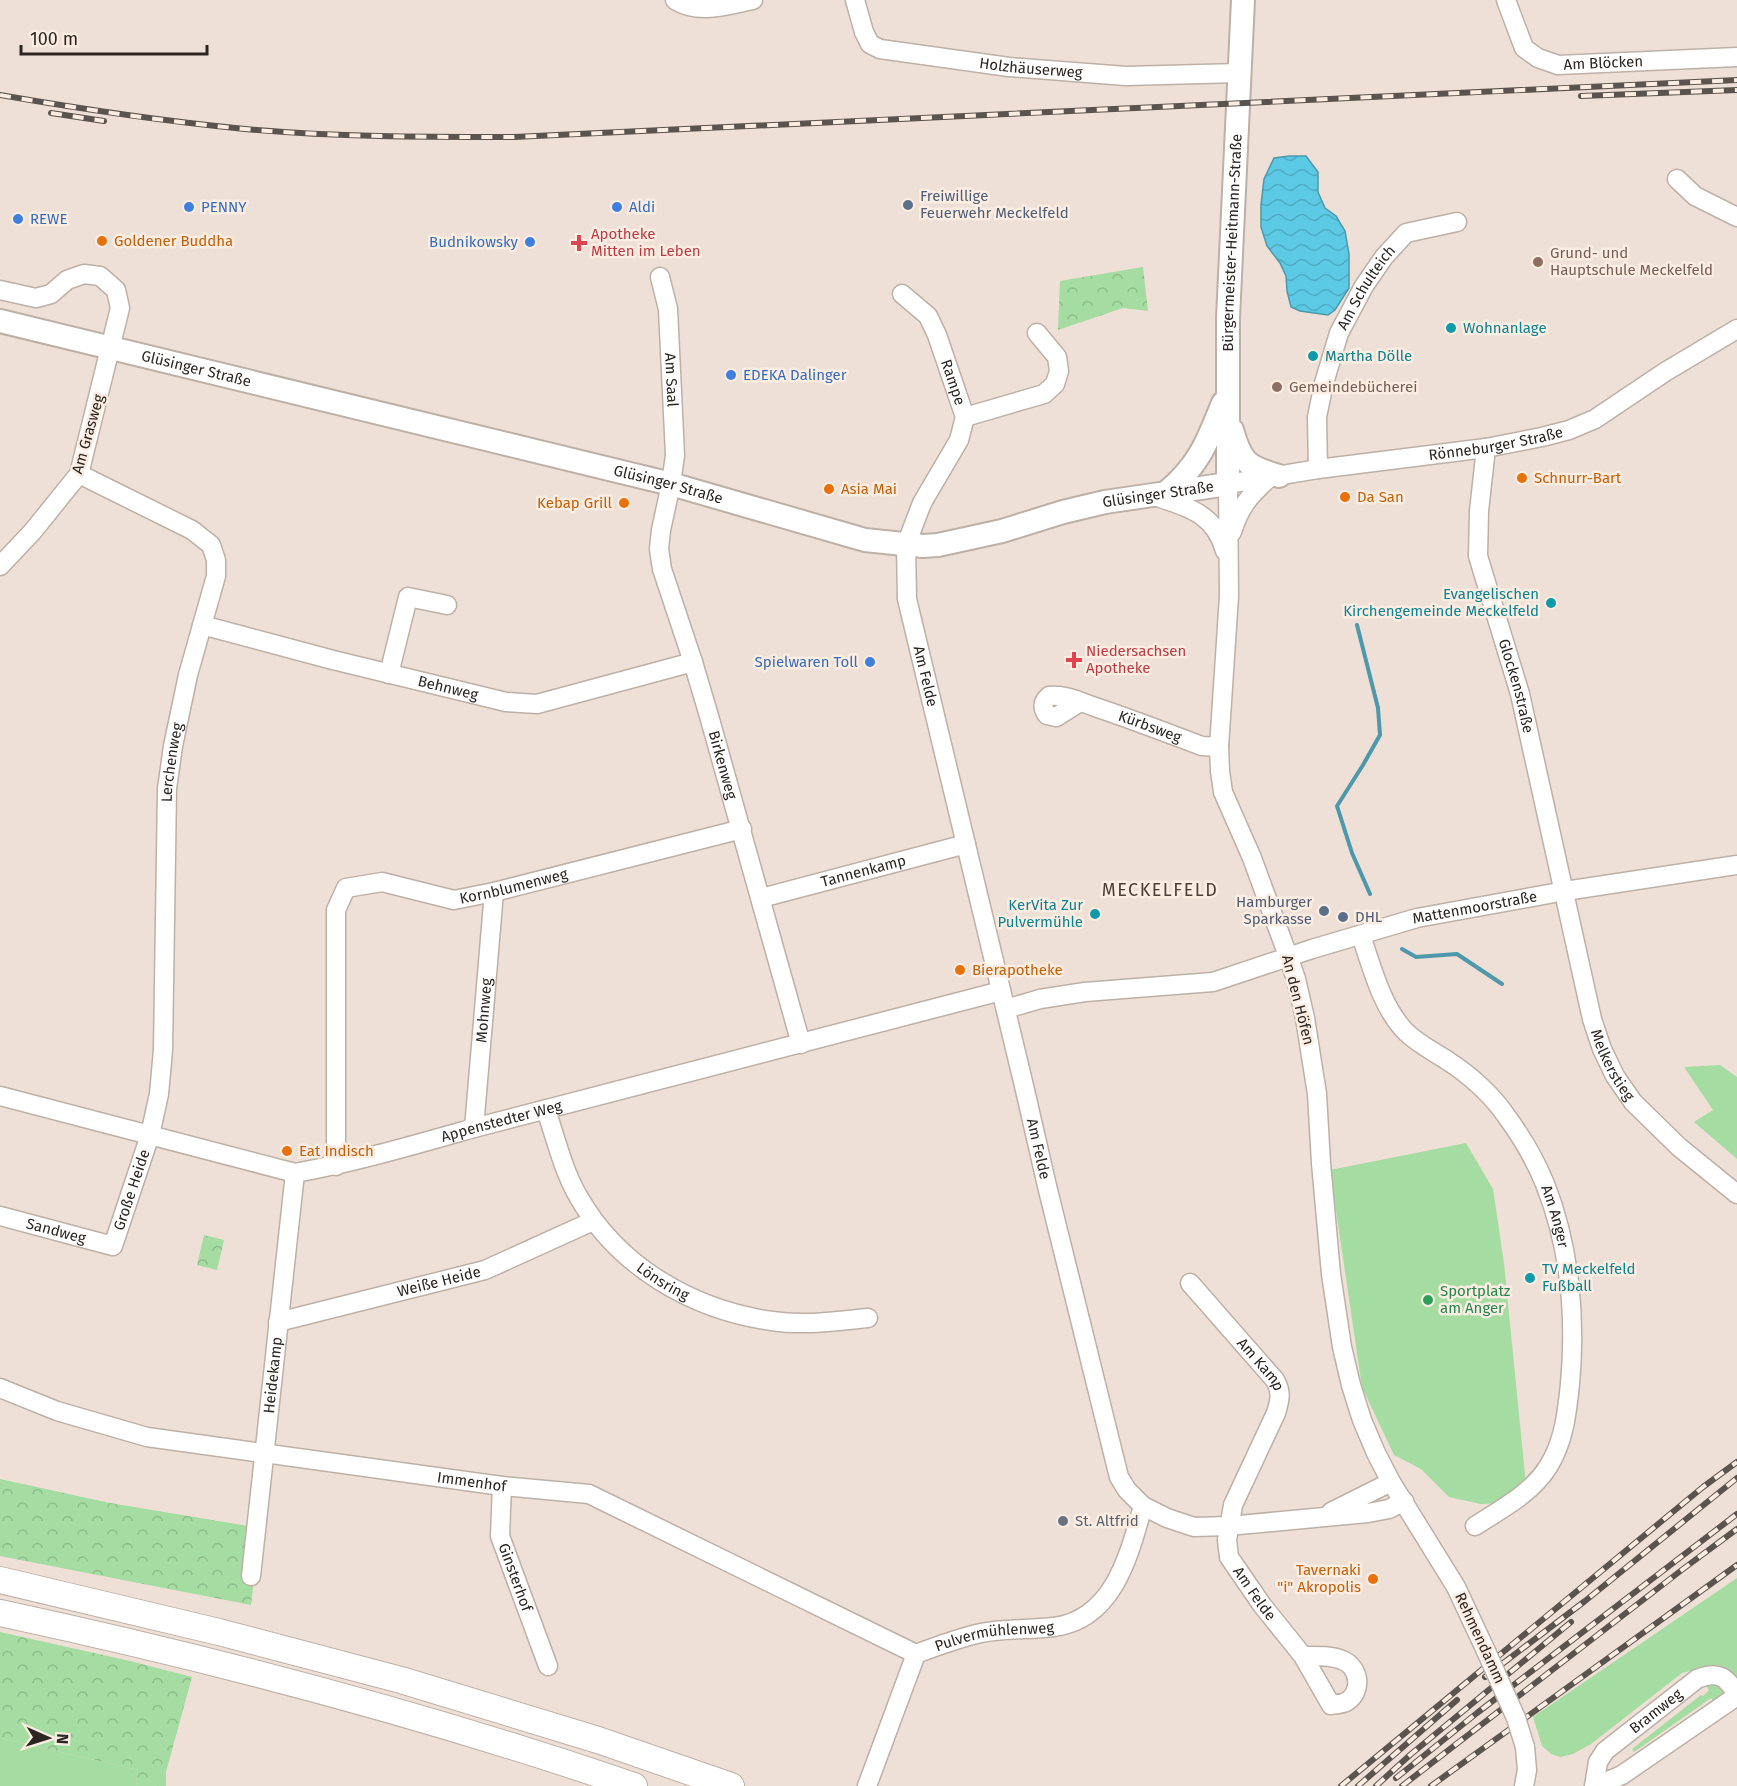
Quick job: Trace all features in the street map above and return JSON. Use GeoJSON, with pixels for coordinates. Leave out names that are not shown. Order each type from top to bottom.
{"type":"FeatureCollection","features":[{"type":"Feature","properties":{"kind":"highway"},"geometry":{"type":"LineString","coordinates":[[0,1580],[219,1632],[401,1680],[598,1740],[731,1786]]}},
{"type":"Feature","properties":{"kind":"highway"},"geometry":{"type":"LineString","coordinates":[[0,1613],[242,1669],[387,1708],[633,1786]]}},
{"type":"Feature","properties":{"kind":"main road","name":"Bürgermeister-Heitmann-Straße"},"geometry":{"type":"LineString","coordinates":[[1228,484],[1228,318],[1243,0]]}},
{"type":"Feature","properties":{"kind":"main road","name":"Glüsinger Straße"},"geometry":{"type":"LineString","coordinates":[[0,321],[671,484],[865,540],[922,546],[950,543],[1104,502],[1228,484]]}},
{"type":"Feature","properties":{"kind":"main road"},"geometry":{"type":"LineString","coordinates":[[1227,404],[1236,444],[1245,461],[1274,477]]}},
{"type":"Feature","properties":{"kind":"main road"},"geometry":{"type":"LineString","coordinates":[[1158,494],[1184,478],[1198,459],[1227,404]]}},
{"type":"Feature","properties":{"kind":"street"},"geometry":{"type":"LineString","coordinates":[[675,0],[686,6],[702,9],[753,0]]}},
{"type":"Feature","properties":{"kind":"street","name":"Holzhäuserweg"},"geometry":{"type":"LineString","coordinates":[[855,0],[864,32],[870,44],[880,50],[1009,67],[1126,76],[1239,73]]}},
{"type":"Feature","properties":{"kind":"street","name":"Am Blöcken"},"geometry":{"type":"LineString","coordinates":[[1506,0],[1524,48],[1538,58],[1557,65],[1737,57]]}},
{"type":"Feature","properties":{"kind":"street"},"geometry":{"type":"LineString","coordinates":[[1677,179],[1695,196],[1737,217]]}},
{"type":"Feature","properties":{"kind":"street","name":"Am Schulteich"},"geometry":{"type":"LineString","coordinates":[[1318,470],[1317,417],[1323,383],[1340,333],[1364,286],[1384,257],[1406,233],[1457,222]]}},
{"type":"Feature","properties":{"kind":"street"},"geometry":{"type":"LineString","coordinates":[[0,290],[36,298],[51,294],[67,280],[84,274],[100,276],[116,290],[120,308],[112,348]]}},
{"type":"Feature","properties":{"kind":"street","name":"Am Saal"},"geometry":{"type":"LineString","coordinates":[[660,277],[668,309],[675,455],[671,484]]}},
{"type":"Feature","properties":{"kind":"street","name":"Rampe"},"geometry":{"type":"LineString","coordinates":[[902,294],[928,316],[937,335],[965,417],[959,440],[922,502],[906,545]]}},
{"type":"Feature","properties":{"kind":"street","name":"Rönneburger Straße"},"geometry":{"type":"LineString","coordinates":[[1228,484],[1486,448],[1569,430],[1595,419],[1665,372],[1737,328]]}},
{"type":"Feature","properties":{"kind":"street"},"geometry":{"type":"LineString","coordinates":[[965,417],[1044,394],[1054,384],[1059,371],[1057,357],[1037,333]]}},
{"type":"Feature","properties":{"kind":"street","name":"Am Grasweg"},"geometry":{"type":"LineString","coordinates":[[0,566],[33,531],[79,474],[112,348]]}},
{"type":"Feature","properties":{"kind":"street","name":"Glockenstraße"},"geometry":{"type":"LineString","coordinates":[[1486,448],[1479,511],[1478,556],[1520,693],[1565,891]]}},
{"type":"Feature","properties":{"kind":"street","name":"Lerchenweg"},"geometry":{"type":"LineString","coordinates":[[79,474],[192,530],[211,545],[216,560],[216,576],[188,675],[173,746],[167,789],[163,1050],[159,1094],[150,1135]]}},
{"type":"Feature","properties":{"kind":"street"},"geometry":{"type":"LineString","coordinates":[[1228,548],[1237,516],[1243,504],[1251,494],[1274,477]]}},
{"type":"Feature","properties":{"kind":"street","name":"Birkenweg"},"geometry":{"type":"LineString","coordinates":[[671,484],[661,530],[659,549],[662,569],[693,662],[742,829],[801,1044]]}},
{"type":"Feature","properties":{"kind":"street","name":"An den Höfen"},"geometry":{"type":"LineString","coordinates":[[1228,484],[1227,627],[1219,747],[1223,792],[1252,858],[1298,988],[1317,1094],[1331,1274],[1342,1347],[1362,1420],[1392,1482]]}},
{"type":"Feature","properties":{"kind":"street"},"geometry":{"type":"LineString","coordinates":[[1158,494],[1200,514],[1211,523],[1221,538],[1229,567]]}},
{"type":"Feature","properties":{"kind":"street","name":"Am Felde"},"geometry":{"type":"LineString","coordinates":[[906,545],[907,599],[1119,1477],[1127,1490],[1143,1506],[1167,1518],[1194,1527],[1228,1526],[1229,1557],[1262,1605],[1303,1656]]}},
{"type":"Feature","properties":{"kind":"street"},"geometry":{"type":"LineString","coordinates":[[389,674],[408,597],[447,605]]}},
{"type":"Feature","properties":{"kind":"street","name":"Behnweg"},"geometry":{"type":"LineString","coordinates":[[202,625],[506,702],[537,704],[693,662]]}},
{"type":"Feature","properties":{"kind":"street","name":"Kürbsweg"},"geometry":{"type":"LineString","coordinates":[[1080,702],[1202,746],[1219,747]]}},
{"type":"Feature","properties":{"kind":"street","name":"Kornblumenweg"},"geometry":{"type":"LineString","coordinates":[[336,1166],[336,910],[346,888],[382,882],[454,900],[494,892],[742,829]]}},
{"type":"Feature","properties":{"kind":"street","name":"Tannenkamp"},"geometry":{"type":"LineString","coordinates":[[761,898],[966,844]]}},
{"type":"Feature","properties":{"kind":"street","name":"Mattenmoorstraße"},"geometry":{"type":"LineString","coordinates":[[1006,1009],[1040,999],[1085,992],[1213,982],[1288,956],[1417,918],[1565,891],[1737,865]]}},
{"type":"Feature","properties":{"kind":"street","name":"Melkerstieg"},"geometry":{"type":"LineString","coordinates":[[1565,891],[1592,1019],[1602,1049],[1615,1076],[1633,1102],[1679,1147],[1737,1194]]}},
{"type":"Feature","properties":{"kind":"street","name":"Mohnweg"},"geometry":{"type":"LineString","coordinates":[[474,1128],[494,892]]}},
{"type":"Feature","properties":{"kind":"street","name":"Am Anger"},"geometry":{"type":"LineString","coordinates":[[1361,936],[1388,1007],[1404,1030],[1423,1046],[1450,1062],[1480,1087],[1506,1115],[1545,1183],[1559,1229],[1569,1278],[1573,1351],[1568,1405],[1562,1437],[1548,1467],[1528,1491],[1474,1526]]}},
{"type":"Feature","properties":{"kind":"street","name":"Appenstedter Weg"},"geometry":{"type":"LineString","coordinates":[[0,1096],[295,1173],[336,1166],[1001,991]]}},
{"type":"Feature","properties":{"kind":"street","name":"Lönsring"},"geometry":{"type":"LineString","coordinates":[[546,1110],[577,1196],[593,1221],[629,1259],[651,1276],[701,1301],[742,1315],[773,1321],[822,1322],[868,1318]]}},
{"type":"Feature","properties":{"kind":"street","name":"Große Heide"},"geometry":{"type":"LineString","coordinates":[[113,1246],[150,1135]]}},
{"type":"Feature","properties":{"kind":"street","name":"Heidekamp"},"geometry":{"type":"LineString","coordinates":[[251,1576],[295,1173]]}},
{"type":"Feature","properties":{"kind":"street","name":"Sandweg"},"geometry":{"type":"LineString","coordinates":[[0,1216],[113,1246]]}},
{"type":"Feature","properties":{"kind":"street","name":"Weiße Heide"},"geometry":{"type":"LineString","coordinates":[[278,1323],[485,1270],[593,1221]]}},
{"type":"Feature","properties":{"kind":"street","name":"Am Kamp"},"geometry":{"type":"LineString","coordinates":[[1190,1283],[1280,1388],[1276,1413],[1233,1504],[1228,1526]]}},
{"type":"Feature","properties":{"kind":"street","name":"Immenhof"},"geometry":{"type":"LineString","coordinates":[[0,1388],[57,1411],[147,1437],[502,1486],[590,1494],[916,1654]]}},
{"type":"Feature","properties":{"kind":"street"},"geometry":{"type":"LineString","coordinates":[[1322,1516],[1392,1482]]}},
{"type":"Feature","properties":{"kind":"street","name":"Rehmendamm"},"geometry":{"type":"LineString","coordinates":[[1392,1482],[1456,1587],[1516,1718],[1525,1747],[1527,1770],[1524,1786]]}},
{"type":"Feature","properties":{"kind":"street","name":"Ginsterhof"},"geometry":{"type":"LineString","coordinates":[[502,1486],[500,1536],[548,1666]]}},
{"type":"Feature","properties":{"kind":"street"},"geometry":{"type":"LineString","coordinates":[[1228,1526],[1368,1513],[1389,1509],[1404,1501]]}},
{"type":"Feature","properties":{"kind":"street","name":"Pulvermühlenweg"},"geometry":{"type":"LineString","coordinates":[[867,1786],[916,1654],[983,1632],[1054,1627],[1071,1623],[1088,1613],[1113,1587],[1123,1569],[1143,1506]]}},
{"type":"Feature","properties":{"kind":"street","name":"Bramweg"},"geometry":{"type":"LineString","coordinates":[[1709,1675],[1721,1676],[1732,1686],[1737,1696],[1622,1775],[1595,1786],[1598,1762],[1605,1750],[1697,1679],[1709,1675]]}},
{"type":"Feature","properties":{"kind":"green space"},"geometry":{"type":"Polygon","coordinates":[[[1143,267],[1148,311],[1123,308],[1058,330],[1060,281],[1143,267]]]}},
{"type":"Feature","properties":{"kind":"green space"},"geometry":{"type":"Polygon","coordinates":[[[1720,1065],[1737,1077],[1737,1159],[1694,1122],[1713,1110],[1684,1067],[1720,1065]]]}},
{"type":"Feature","properties":{"kind":"green space","name":"Sportplatz am Anger"},"geometry":{"type":"Polygon","coordinates":[[[1466,1143],[1493,1189],[1504,1263],[1526,1485],[1501,1503],[1481,1504],[1449,1497],[1421,1469],[1394,1455],[1362,1387],[1330,1170],[1466,1143]]]}},
{"type":"Feature","properties":{"kind":"green space"},"geometry":{"type":"Polygon","coordinates":[[[204,1235],[224,1240],[217,1270],[197,1265],[204,1235]]]}},
{"type":"Feature","properties":{"kind":"green space"},"geometry":{"type":"Polygon","coordinates":[[[0,1479],[110,1503],[260,1528],[251,1605],[0,1556],[0,1479]]]}},
{"type":"Feature","properties":{"kind":"green space"},"geometry":{"type":"Polygon","coordinates":[[[1737,1578],[1737,1679],[1720,1666],[1709,1666],[1682,1673],[1591,1744],[1573,1754],[1560,1757],[1551,1754],[1542,1746],[1533,1717],[1737,1578]]]}},
{"type":"Feature","properties":{"kind":"green space"},"geometry":{"type":"Polygon","coordinates":[[[0,1632],[192,1677],[166,1772],[166,1786],[136,1786],[138,1770],[0,1738],[0,1632]]]}},
{"type":"Feature","properties":{"kind":"green space"},"geometry":{"type":"Polygon","coordinates":[[[1717,1682],[1724,1696],[1716,1704],[1711,1698],[1634,1752],[1632,1749],[1701,1695],[1703,1696],[1709,1690],[1704,1683],[1717,1682]]]}},
{"type":"Feature","properties":{"kind":"green space"},"geometry":{"type":"Polygon","coordinates":[[[0,1738],[138,1770],[136,1786],[0,1786],[0,1738]]]}},
{"type":"Feature","properties":{"kind":"water"},"geometry":{"type":"Polygon","coordinates":[[[1306,156],[1318,172],[1318,192],[1325,208],[1336,216],[1345,231],[1349,254],[1349,288],[1335,310],[1328,315],[1300,311],[1291,307],[1286,276],[1280,263],[1267,246],[1261,227],[1264,179],[1274,158],[1306,156]]]}},
{"type":"Feature","properties":{"kind":"waterway"},"geometry":{"type":"LineString","coordinates":[[1357,625],[1378,708],[1380,735],[1337,806],[1352,853],[1370,894]]}},
{"type":"Feature","properties":{"kind":"waterway"},"geometry":{"type":"LineString","coordinates":[[1402,949],[1416,957],[1457,954],[1502,984]]}},
{"type":"Feature","properties":{"kind":"railway"},"geometry":{"type":"LineString","coordinates":[[0,95],[122,114],[278,132],[413,137],[514,137],[1737,80]]}},
{"type":"Feature","properties":{"kind":"railway"},"geometry":{"type":"LineString","coordinates":[[1581,96],[1737,90]]}},
{"type":"Feature","properties":{"kind":"railway"},"geometry":{"type":"LineString","coordinates":[[51,113],[104,121]]}},
{"type":"Feature","properties":{"kind":"railway"},"geometry":{"type":"LineString","coordinates":[[1341,1786],[1703,1487],[1737,1462]]}},
{"type":"Feature","properties":{"kind":"railway"},"geometry":{"type":"LineString","coordinates":[[1485,1677],[1585,1601],[1737,1478]]}},
{"type":"Feature","properties":{"kind":"railway"},"geometry":{"type":"LineString","coordinates":[[1396,1778],[1477,1713],[1737,1514]]}},
{"type":"Feature","properties":{"kind":"railway"},"geometry":{"type":"LineString","coordinates":[[1402,1786],[1737,1529]]}},
{"type":"Feature","properties":{"kind":"railway"},"geometry":{"type":"LineString","coordinates":[[1431,1786],[1737,1565]]}},
{"type":"Feature","properties":{"kind":"railway"},"geometry":{"type":"LineString","coordinates":[[1376,1786],[1410,1755],[1571,1622]]}},
{"type":"Feature","properties":{"kind":"railway"},"geometry":{"type":"LineString","coordinates":[[1358,1786],[1457,1700]]}},
{"type":"Feature","properties":{"kind":"place","name":"Freiwillige Feuerwehr Meckelfeld"},"geometry":{"type":"Point","coordinates":[908,205]}},
{"type":"Feature","properties":{"kind":"place","name":"PENNY"},"geometry":{"type":"Point","coordinates":[189,207]}},
{"type":"Feature","properties":{"kind":"place","name":"Aldi"},"geometry":{"type":"Point","coordinates":[617,207]}},
{"type":"Feature","properties":{"kind":"place","name":"REWE"},"geometry":{"type":"Point","coordinates":[18,219]}},
{"type":"Feature","properties":{"kind":"place","name":"Goldener Buddha"},"geometry":{"type":"Point","coordinates":[102,241]}},
{"type":"Feature","properties":{"kind":"place","name":"Budnikowsky"},"geometry":{"type":"Point","coordinates":[530,242]}},
{"type":"Feature","properties":{"kind":"place","name":"Apotheke Mitten im Leben"},"geometry":{"type":"Point","coordinates":[579,243]}},
{"type":"Feature","properties":{"kind":"place","name":"Grund- und Hauptschule Meckelfeld"},"geometry":{"type":"Point","coordinates":[1538,262]}},
{"type":"Feature","properties":{"kind":"place","name":"Wohnanlage"},"geometry":{"type":"Point","coordinates":[1451,328]}},
{"type":"Feature","properties":{"kind":"place","name":"Martha Dölle"},"geometry":{"type":"Point","coordinates":[1313,356]}},
{"type":"Feature","properties":{"kind":"place","name":"EDEKA Dalinger"},"geometry":{"type":"Point","coordinates":[731,375]}},
{"type":"Feature","properties":{"kind":"place","name":"Gemeindebücherei"},"geometry":{"type":"Point","coordinates":[1277,387]}},
{"type":"Feature","properties":{"kind":"place","name":"Schnurr-Bart"},"geometry":{"type":"Point","coordinates":[1522,478]}},
{"type":"Feature","properties":{"kind":"place","name":"Asia Mai"},"geometry":{"type":"Point","coordinates":[829,489]}},
{"type":"Feature","properties":{"kind":"place","name":"Da San"},"geometry":{"type":"Point","coordinates":[1345,497]}},
{"type":"Feature","properties":{"kind":"place","name":"Kebap Grill"},"geometry":{"type":"Point","coordinates":[624,503]}},
{"type":"Feature","properties":{"kind":"place","name":"Evangelischen Kirchengemeinde Meckelfeld"},"geometry":{"type":"Point","coordinates":[1551,603]}},
{"type":"Feature","properties":{"kind":"place","name":"Niedersachsen Apotheke"},"geometry":{"type":"Point","coordinates":[1074,660]}},
{"type":"Feature","properties":{"kind":"place","name":"Spielwaren Toll"},"geometry":{"type":"Point","coordinates":[870,662]}},
{"type":"Feature","properties":{"kind":"place","name":"Hamburger Sparkasse"},"geometry":{"type":"Point","coordinates":[1324,911]}},
{"type":"Feature","properties":{"kind":"place","name":"KerVita Zur Pulvermühle"},"geometry":{"type":"Point","coordinates":[1095,914]}},
{"type":"Feature","properties":{"kind":"place","name":"DHL"},"geometry":{"type":"Point","coordinates":[1343,917]}},
{"type":"Feature","properties":{"kind":"place","name":"Bierapotheke"},"geometry":{"type":"Point","coordinates":[960,970]}},
{"type":"Feature","properties":{"kind":"place","name":"Eat Indisch"},"geometry":{"type":"Point","coordinates":[287,1151]}},
{"type":"Feature","properties":{"kind":"place","name":"TV Meckelfeld Fußball"},"geometry":{"type":"Point","coordinates":[1530,1278]}},
{"type":"Feature","properties":{"kind":"place","name":"Sportplatz am Anger"},"geometry":{"type":"Point","coordinates":[1428,1300]}},
{"type":"Feature","properties":{"kind":"place","name":"St. Altfrid"},"geometry":{"type":"Point","coordinates":[1063,1521]}},
{"type":"Feature","properties":{"kind":"place","name":"Tavernaki \"i\" Akropolis"},"geometry":{"type":"Point","coordinates":[1373,1579]}},
{"type":"Feature","properties":{"kind":"district","name":"MECKELFELD"},"geometry":{"type":"Point","coordinates":[1160,890]}}]}
